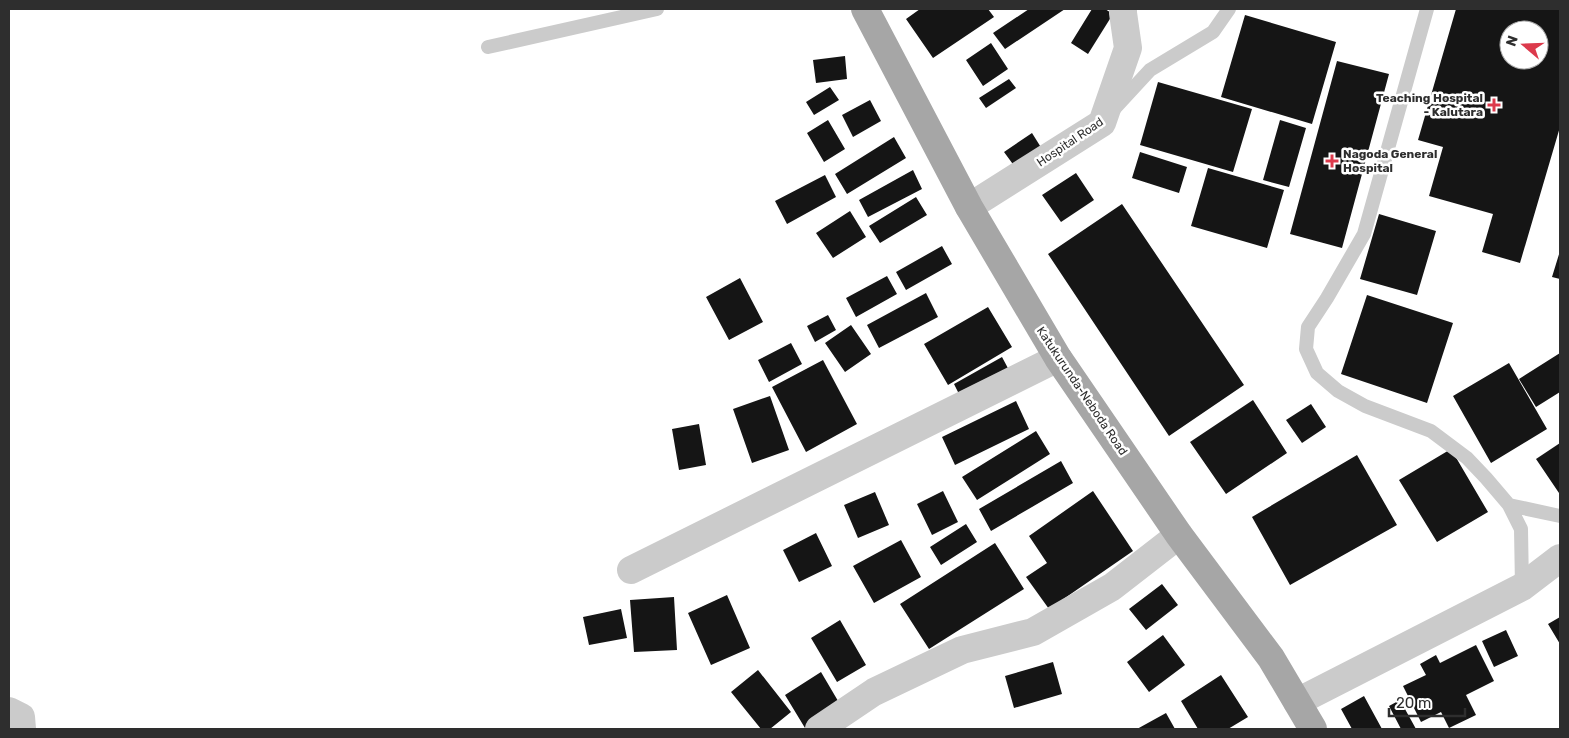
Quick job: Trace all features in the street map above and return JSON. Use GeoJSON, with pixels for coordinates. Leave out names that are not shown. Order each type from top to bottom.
{"type":"FeatureCollection","features":[{"type":"Feature","properties":{"kind":"main road","name":"Katukurunda-Neboda Road"},"geometry":{"type":"LineString","coordinates":[[865,9],[969,207],[1058,358],[1179,535],[1271,658],[1313,729]]}},
{"type":"Feature","properties":{"kind":"street"},"geometry":{"type":"LineString","coordinates":[[1102,123],[1128,48],[1123,9]]}},
{"type":"Feature","properties":{"kind":"street","name":"Hospital Road"},"geometry":{"type":"LineString","coordinates":[[969,207],[1102,123]]}},
{"type":"Feature","properties":{"kind":"street"},"geometry":{"type":"LineString","coordinates":[[631,570],[1058,358]]}},
{"type":"Feature","properties":{"kind":"street"},"geometry":{"type":"LineString","coordinates":[[819,729],[874,692],[962,650],[1033,632],[1112,587],[1179,535]]}},
{"type":"Feature","properties":{"kind":"street"},"geometry":{"type":"LineString","coordinates":[[1297,702],[1522,587],[1560,558]]}},
{"type":"Feature","properties":{"kind":"street"},"geometry":{"type":"LineString","coordinates":[[9,711],[21,717],[22,729]]}},
{"type":"Feature","properties":{"kind":"lane"},"geometry":{"type":"LineString","coordinates":[[488,48],[657,9]]}},
{"type":"Feature","properties":{"kind":"lane","name":"Hospital Road"},"geometry":{"type":"LineString","coordinates":[[1102,123],[1150,70],[1213,32],[1229,9]]}},
{"type":"Feature","properties":{"kind":"lane"},"geometry":{"type":"LineString","coordinates":[[1427,9],[1364,234],[1327,298],[1308,326],[1306,348],[1317,373],[1338,391],[1365,406],[1431,431],[1467,458],[1486,478],[1509,506],[1521,530],[1522,587]]}},
{"type":"Feature","properties":{"kind":"lane"},"geometry":{"type":"LineString","coordinates":[[1509,506],[1560,516]]}},
{"type":"Feature","properties":{"kind":"building"},"geometry":{"type":"Polygon","coordinates":[[[920,9],[988,9],[994,17],[933,58],[906,19],[920,9]]]}},
{"type":"Feature","properties":{"kind":"building"},"geometry":{"type":"Polygon","coordinates":[[[1029,9],[1065,9],[1005,49],[993,33],[1029,9]]]}},
{"type":"Feature","properties":{"kind":"building"},"geometry":{"type":"Polygon","coordinates":[[[1092,9],[1105,9],[1113,14],[1088,54],[1071,43],[1092,9]]]}},
{"type":"Feature","properties":{"kind":"building"},"geometry":{"type":"Polygon","coordinates":[[[1456,9],[1560,9],[1560,127],[1520,263],[1482,252],[1493,214],[1429,196],[1443,147],[1418,140],[1456,9]]]}},
{"type":"Feature","properties":{"kind":"building"},"geometry":{"type":"Polygon","coordinates":[[[1245,15],[1336,42],[1312,124],[1221,97],[1245,15]]]}},
{"type":"Feature","properties":{"kind":"building"},"geometry":{"type":"Polygon","coordinates":[[[991,43],[1008,69],[983,86],[966,60],[991,43]]]}},
{"type":"Feature","properties":{"kind":"building"},"geometry":{"type":"Polygon","coordinates":[[[845,56],[847,79],[816,83],[813,60],[845,56]]]}},
{"type":"Feature","properties":{"kind":"building"},"geometry":{"type":"Polygon","coordinates":[[[1337,61],[1389,74],[1342,248],[1290,234],[1337,61]]]}},
{"type":"Feature","properties":{"kind":"building"},"geometry":{"type":"Polygon","coordinates":[[[1009,79],[1016,88],[986,108],[979,98],[1009,79]]]}},
{"type":"Feature","properties":{"kind":"building"},"geometry":{"type":"Polygon","coordinates":[[[1158,82],[1252,109],[1233,172],[1140,145],[1158,82]]]}},
{"type":"Feature","properties":{"kind":"building"},"geometry":{"type":"Polygon","coordinates":[[[830,87],[839,100],[814,115],[806,102],[830,87]]]}},
{"type":"Feature","properties":{"kind":"building"},"geometry":{"type":"Polygon","coordinates":[[[870,100],[881,121],[853,137],[842,115],[870,100]]]}},
{"type":"Feature","properties":{"kind":"building"},"geometry":{"type":"Polygon","coordinates":[[[828,120],[845,149],[824,162],[807,133],[828,120]]]}},
{"type":"Feature","properties":{"kind":"building"},"geometry":{"type":"Polygon","coordinates":[[[1280,120],[1306,128],[1289,187],[1263,180],[1280,120]]]}},
{"type":"Feature","properties":{"kind":"building"},"geometry":{"type":"Polygon","coordinates":[[[1032,133],[1042,149],[1015,167],[1004,152],[1032,133]]]}},
{"type":"Feature","properties":{"kind":"building"},"geometry":{"type":"Polygon","coordinates":[[[894,137],[906,158],[847,194],[835,174],[894,137]]]}},
{"type":"Feature","properties":{"kind":"building"},"geometry":{"type":"Polygon","coordinates":[[[1140,152],[1187,167],[1179,193],[1132,178],[1140,152]]]}},
{"type":"Feature","properties":{"kind":"building"},"geometry":{"type":"Polygon","coordinates":[[[1208,168],[1284,190],[1267,248],[1191,226],[1208,168]]]}},
{"type":"Feature","properties":{"kind":"building"},"geometry":{"type":"Polygon","coordinates":[[[913,170],[922,189],[868,217],[859,200],[913,170]]]}},
{"type":"Feature","properties":{"kind":"building"},"geometry":{"type":"Polygon","coordinates":[[[1076,173],[1094,200],[1061,222],[1042,195],[1076,173]]]}},
{"type":"Feature","properties":{"kind":"building"},"geometry":{"type":"Polygon","coordinates":[[[825,175],[836,197],[787,224],[775,201],[825,175]]]}},
{"type":"Feature","properties":{"kind":"building"},"geometry":{"type":"Polygon","coordinates":[[[916,197],[927,215],[880,243],[869,226],[916,197]]]}},
{"type":"Feature","properties":{"kind":"building"},"geometry":{"type":"Polygon","coordinates":[[[1122,204],[1244,385],[1169,436],[1048,254],[1122,204]]]}},
{"type":"Feature","properties":{"kind":"building"},"geometry":{"type":"Polygon","coordinates":[[[850,211],[866,237],[833,258],[816,233],[850,211]]]}},
{"type":"Feature","properties":{"kind":"building"},"geometry":{"type":"Polygon","coordinates":[[[1379,214],[1436,231],[1417,295],[1360,279],[1379,214]]]}},
{"type":"Feature","properties":{"kind":"building"},"geometry":{"type":"Polygon","coordinates":[[[942,246],[952,264],[906,290],[896,272],[942,246]]]}},
{"type":"Feature","properties":{"kind":"building"},"geometry":{"type":"Polygon","coordinates":[[[1560,251],[1560,279],[1552,277],[1560,251]]]}},
{"type":"Feature","properties":{"kind":"building"},"geometry":{"type":"Polygon","coordinates":[[[887,276],[897,294],[856,317],[846,298],[887,276]]]}},
{"type":"Feature","properties":{"kind":"building"},"geometry":{"type":"Polygon","coordinates":[[[740,278],[763,322],[729,340],[706,297],[740,278]]]}},
{"type":"Feature","properties":{"kind":"building"},"geometry":{"type":"Polygon","coordinates":[[[926,293],[938,317],[879,348],[867,325],[926,293]]]}},
{"type":"Feature","properties":{"kind":"building"},"geometry":{"type":"Polygon","coordinates":[[[1367,295],[1453,323],[1427,403],[1341,374],[1367,295]]]}},
{"type":"Feature","properties":{"kind":"building"},"geometry":{"type":"Polygon","coordinates":[[[988,307],[1012,347],[948,385],[924,344],[988,307]]]}},
{"type":"Feature","properties":{"kind":"building"},"geometry":{"type":"Polygon","coordinates":[[[828,315],[836,330],[815,342],[807,326],[828,315]]]}},
{"type":"Feature","properties":{"kind":"building"},"geometry":{"type":"Polygon","coordinates":[[[851,325],[871,354],[845,372],[825,343],[851,325]]]}},
{"type":"Feature","properties":{"kind":"building"},"geometry":{"type":"Polygon","coordinates":[[[791,343],[802,364],[769,382],[758,360],[791,343]]]}},
{"type":"Feature","properties":{"kind":"building"},"geometry":{"type":"Polygon","coordinates":[[[1560,353],[1560,392],[1536,407],[1519,379],[1560,353]]]}},
{"type":"Feature","properties":{"kind":"building"},"geometry":{"type":"Polygon","coordinates":[[[1002,357],[1010,372],[961,398],[954,384],[1002,357]]]}},
{"type":"Feature","properties":{"kind":"building"},"geometry":{"type":"Polygon","coordinates":[[[823,360],[857,424],[806,452],[772,387],[823,360]]]}},
{"type":"Feature","properties":{"kind":"building"},"geometry":{"type":"Polygon","coordinates":[[[1509,363],[1547,429],[1491,463],[1453,396],[1509,363]]]}},
{"type":"Feature","properties":{"kind":"building"},"geometry":{"type":"Polygon","coordinates":[[[770,396],[789,450],[752,463],[733,409],[770,396]]]}},
{"type":"Feature","properties":{"kind":"building"},"geometry":{"type":"Polygon","coordinates":[[[1253,400],[1287,453],[1226,494],[1190,442],[1253,400]]]}},
{"type":"Feature","properties":{"kind":"building"},"geometry":{"type":"Polygon","coordinates":[[[1016,401],[1029,429],[955,465],[942,437],[1016,401]]]}},
{"type":"Feature","properties":{"kind":"building"},"geometry":{"type":"Polygon","coordinates":[[[1311,404],[1326,427],[1302,443],[1286,420],[1311,404]]]}},
{"type":"Feature","properties":{"kind":"building"},"geometry":{"type":"Polygon","coordinates":[[[699,424],[706,465],[679,470],[672,429],[699,424]]]}},
{"type":"Feature","properties":{"kind":"building"},"geometry":{"type":"Polygon","coordinates":[[[1036,431],[1050,454],[977,500],[962,477],[1036,431]]]}},
{"type":"Feature","properties":{"kind":"building"},"geometry":{"type":"Polygon","coordinates":[[[1560,443],[1560,492],[1559,493],[1536,459],[1560,443]]]}},
{"type":"Feature","properties":{"kind":"building"},"geometry":{"type":"Polygon","coordinates":[[[1451,449],[1488,512],[1437,542],[1399,480],[1451,449]]]}},
{"type":"Feature","properties":{"kind":"building"},"geometry":{"type":"Polygon","coordinates":[[[1357,455],[1397,525],[1290,585],[1252,517],[1357,455]]]}},
{"type":"Feature","properties":{"kind":"building"},"geometry":{"type":"Polygon","coordinates":[[[1061,461],[1073,483],[991,531],[979,509],[1061,461]]]}},
{"type":"Feature","properties":{"kind":"building"},"geometry":{"type":"Polygon","coordinates":[[[943,491],[958,522],[932,535],[917,504],[943,491]]]}},
{"type":"Feature","properties":{"kind":"building"},"geometry":{"type":"Polygon","coordinates":[[[1093,491],[1133,551],[1049,609],[1026,577],[1047,563],[1029,536],[1093,491]]]}},
{"type":"Feature","properties":{"kind":"building"},"geometry":{"type":"Polygon","coordinates":[[[875,492],[889,525],[858,538],[844,505],[875,492]]]}},
{"type":"Feature","properties":{"kind":"building"},"geometry":{"type":"Polygon","coordinates":[[[966,524],[977,542],[941,565],[930,547],[966,524]]]}},
{"type":"Feature","properties":{"kind":"building"},"geometry":{"type":"Polygon","coordinates":[[[816,533],[832,566],[799,582],[783,550],[816,533]]]}},
{"type":"Feature","properties":{"kind":"building"},"geometry":{"type":"Polygon","coordinates":[[[901,540],[921,577],[874,603],[853,566],[901,540]]]}},
{"type":"Feature","properties":{"kind":"building"},"geometry":{"type":"Polygon","coordinates":[[[995,543],[1024,589],[929,649],[900,604],[995,543]]]}},
{"type":"Feature","properties":{"kind":"building"},"geometry":{"type":"Polygon","coordinates":[[[1162,584],[1178,605],[1146,630],[1129,609],[1162,584]]]}},
{"type":"Feature","properties":{"kind":"building"},"geometry":{"type":"Polygon","coordinates":[[[727,595],[750,648],[711,665],[688,613],[727,595]]]}},
{"type":"Feature","properties":{"kind":"building"},"geometry":{"type":"Polygon","coordinates":[[[674,597],[677,650],[634,652],[630,600],[674,597]]]}},
{"type":"Feature","properties":{"kind":"building"},"geometry":{"type":"Polygon","coordinates":[[[621,609],[627,638],[589,645],[583,617],[621,609]]]}},
{"type":"Feature","properties":{"kind":"building"},"geometry":{"type":"Polygon","coordinates":[[[1560,617],[1560,644],[1548,624],[1560,617]]]}},
{"type":"Feature","properties":{"kind":"building"},"geometry":{"type":"Polygon","coordinates":[[[840,620],[866,665],[837,682],[811,638],[840,620]]]}},
{"type":"Feature","properties":{"kind":"building"},"geometry":{"type":"Polygon","coordinates":[[[1506,630],[1518,656],[1494,667],[1482,641],[1506,630]]]}},
{"type":"Feature","properties":{"kind":"building"},"geometry":{"type":"Polygon","coordinates":[[[1163,635],[1185,665],[1149,692],[1127,662],[1163,635]]]}},
{"type":"Feature","properties":{"kind":"building"},"geometry":{"type":"Polygon","coordinates":[[[1476,645],[1494,681],[1466,695],[1476,715],[1449,728],[1441,712],[1421,722],[1403,686],[1426,675],[1420,664],[1436,655],[1440,663],[1476,645]]]}},
{"type":"Feature","properties":{"kind":"building"},"geometry":{"type":"Polygon","coordinates":[[[1053,662],[1062,694],[1014,708],[1005,676],[1053,662]]]}},
{"type":"Feature","properties":{"kind":"building"},"geometry":{"type":"Polygon","coordinates":[[[758,670],[791,712],[770,729],[761,729],[731,692],[758,670]]]}},
{"type":"Feature","properties":{"kind":"building"},"geometry":{"type":"Polygon","coordinates":[[[821,672],[841,706],[805,728],[785,695],[821,672]]]}},
{"type":"Feature","properties":{"kind":"building"},"geometry":{"type":"Polygon","coordinates":[[[1221,675],[1248,717],[1228,729],[1198,729],[1181,701],[1221,675]]]}},
{"type":"Feature","properties":{"kind":"building"},"geometry":{"type":"Polygon","coordinates":[[[1364,696],[1382,729],[1352,729],[1341,709],[1364,696]]]}},
{"type":"Feature","properties":{"kind":"building"},"geometry":{"type":"Polygon","coordinates":[[[1400,700],[1416,729],[1401,729],[1389,706],[1400,700]]]}},
{"type":"Feature","properties":{"kind":"building"},"geometry":{"type":"Polygon","coordinates":[[[1166,713],[1175,729],[1137,729],[1166,713]]]}},
{"type":"Feature","properties":{"kind":"place","name":"Teaching Hospital - Kalutara"},"geometry":{"type":"Point","coordinates":[1494,105]}},
{"type":"Feature","properties":{"kind":"place","name":"Nagoda General Hospital"},"geometry":{"type":"Point","coordinates":[1332,161]}}]}
